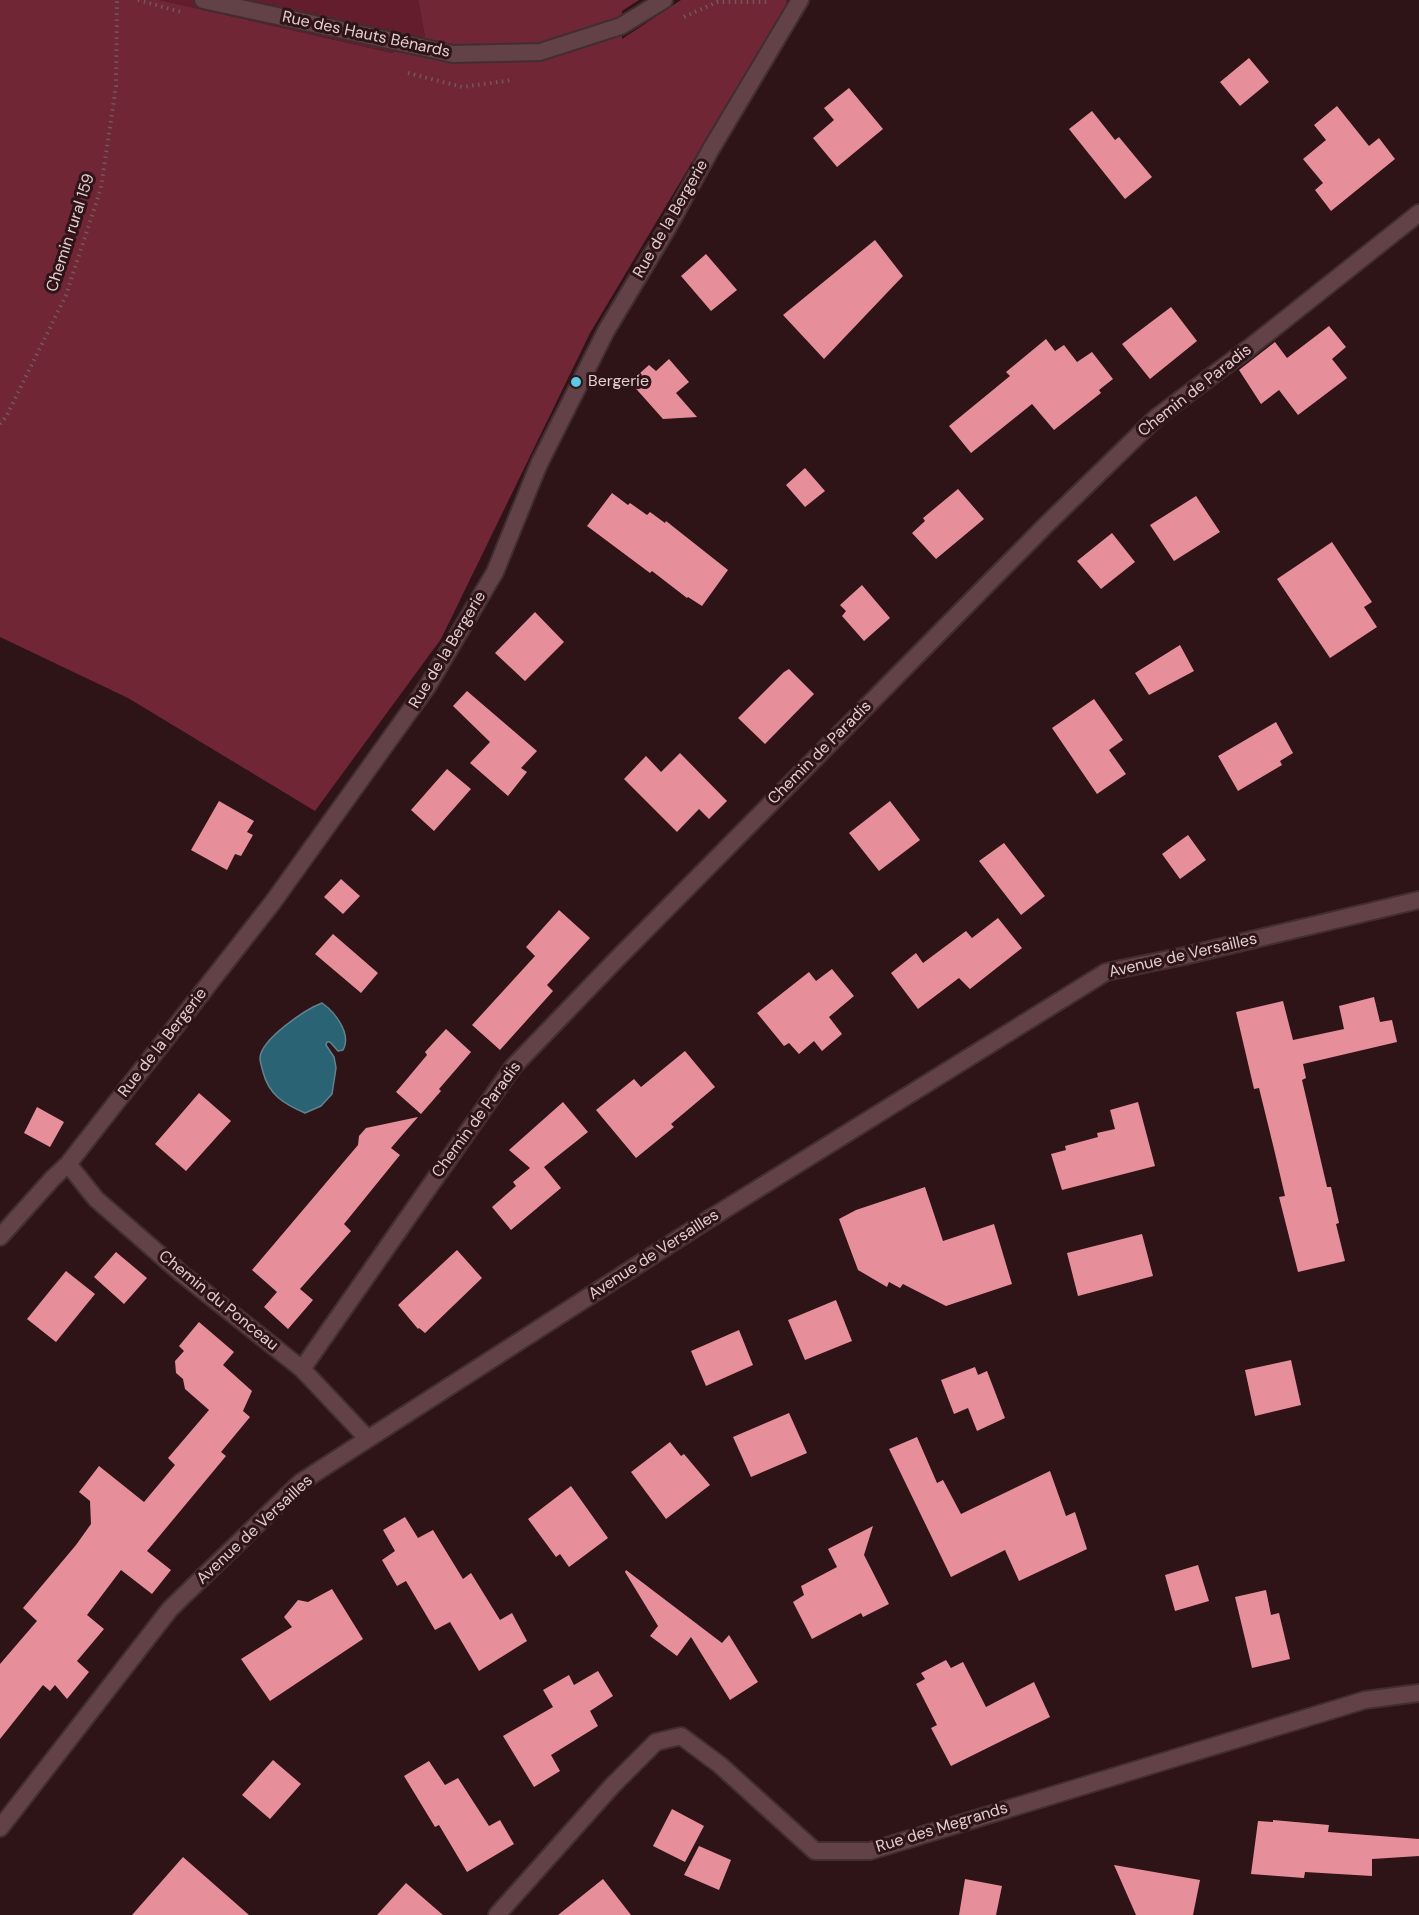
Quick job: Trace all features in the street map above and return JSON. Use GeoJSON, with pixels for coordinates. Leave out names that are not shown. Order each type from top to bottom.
{"type":"FeatureCollection","features":[{"type":"Feature","properties":{"kind":"street","name":"Rue des Hauts Bénards"},"geometry":{"type":"LineString","coordinates":[[203,0],[453,54],[540,52],[621,26],[664,0]]}},
{"type":"Feature","properties":{"kind":"street","name":"Rue de la Bergerie"},"geometry":{"type":"LineString","coordinates":[[0,1238],[68,1164],[273,902],[428,687],[495,572],[539,464],[606,331],[800,0]]}},
{"type":"Feature","properties":{"kind":"street","name":"Chemin de Paradis"},"geometry":{"type":"LineString","coordinates":[[302,1369],[513,1067],[606,970],[1031,540],[1157,417],[1249,348],[1419,213]]}},
{"type":"Feature","properties":{"kind":"street","name":"Avenue de Versailles"},"geometry":{"type":"LineString","coordinates":[[0,1828],[170,1610],[301,1482],[706,1221],[1106,972],[1184,956],[1419,900]]}},
{"type":"Feature","properties":{"kind":"street","name":"Chemin du Ponceau"},"geometry":{"type":"LineString","coordinates":[[68,1164],[96,1199],[182,1274],[302,1369],[368,1439]]}},
{"type":"Feature","properties":{"kind":"street","name":"Rue des Megrands"},"geometry":{"type":"LineString","coordinates":[[497,1915],[612,1786],[656,1742],[681,1736],[720,1765],[815,1851],[870,1851],[1365,1700],[1419,1693]]}},
{"type":"Feature","properties":{"kind":"path","name":"Chemin rural 159"},"geometry":{"type":"LineString","coordinates":[[0,424],[6,417],[66,295],[101,188],[116,86],[117,0]]}},
{"type":"Feature","properties":{"kind":"path"},"geometry":{"type":"LineString","coordinates":[[717,2],[773,2]]}},
{"type":"Feature","properties":{"kind":"shaded area"},"geometry":{"type":"Polygon","coordinates":[[[0,0],[160,0],[392,53],[425,37],[418,0],[639,0],[622,11],[622,39],[681,0],[787,0],[590,333],[441,639],[315,811],[128,698],[0,637],[0,0]]]}},
{"type":"Feature","properties":{"kind":"shaded area"},"geometry":{"type":"Polygon","coordinates":[[[160,0],[418,0],[425,37],[392,53],[160,0]]]}},
{"type":"Feature","properties":{"kind":"water"},"geometry":{"type":"Polygon","coordinates":[[[322,1003],[341,1024],[345,1044],[343,1050],[338,1051],[330,1042],[327,1042],[326,1045],[334,1057],[336,1068],[332,1094],[321,1106],[305,1113],[290,1106],[273,1093],[266,1080],[260,1058],[268,1042],[285,1026],[322,1003]]]}},
{"type":"Feature","properties":{"kind":"building"},"geometry":{"type":"Polygon","coordinates":[[[1249,58],[1269,82],[1240,106],[1220,82],[1249,58]]]}},
{"type":"Feature","properties":{"kind":"building"},"geometry":{"type":"Polygon","coordinates":[[[849,88],[883,129],[837,167],[813,138],[834,120],[824,108],[849,88]]]}},
{"type":"Feature","properties":{"kind":"building"},"geometry":{"type":"Polygon","coordinates":[[[1337,106],[1369,146],[1379,138],[1395,159],[1331,211],[1315,190],[1323,183],[1303,159],[1326,140],[1314,125],[1337,106]]]}},
{"type":"Feature","properties":{"kind":"building"},"geometry":{"type":"Polygon","coordinates":[[[1092,111],[1115,140],[1119,137],[1152,177],[1125,199],[1069,129],[1092,111]]]}},
{"type":"Feature","properties":{"kind":"building"},"geometry":{"type":"Polygon","coordinates":[[[875,240],[903,276],[824,359],[783,315],[875,240]]]}},
{"type":"Feature","properties":{"kind":"building"},"geometry":{"type":"Polygon","coordinates":[[[706,254],[737,290],[711,311],[681,276],[706,254]]]}},
{"type":"Feature","properties":{"kind":"building"},"geometry":{"type":"Polygon","coordinates":[[[1171,307],[1197,341],[1150,379],[1122,344],[1171,307]]]}},
{"type":"Feature","properties":{"kind":"building"},"geometry":{"type":"Polygon","coordinates":[[[1329,326],[1346,347],[1332,359],[1347,378],[1298,415],[1279,390],[1261,404],[1239,370],[1275,342],[1287,358],[1329,326]]]}},
{"type":"Feature","properties":{"kind":"building"},"geometry":{"type":"Polygon","coordinates":[[[1046,339],[1055,351],[1064,345],[1077,362],[1092,352],[1113,379],[1099,390],[1101,393],[1054,430],[1032,404],[971,453],[949,426],[1010,376],[1006,372],[1046,339]]]}},
{"type":"Feature","properties":{"kind":"building"},"geometry":{"type":"Polygon","coordinates":[[[669,359],[689,382],[676,393],[697,417],[663,419],[630,382],[649,365],[656,371],[669,359]]]}},
{"type":"Feature","properties":{"kind":"building"},"geometry":{"type":"Polygon","coordinates":[[[805,468],[825,491],[805,507],[786,485],[805,468]]]}},
{"type":"Feature","properties":{"kind":"building"},"geometry":{"type":"Polygon","coordinates":[[[958,489],[984,519],[936,559],[912,533],[925,521],[923,518],[958,489]]]}},
{"type":"Feature","properties":{"kind":"building"},"geometry":{"type":"Polygon","coordinates":[[[612,493],[647,515],[650,512],[665,523],[666,521],[728,570],[702,606],[687,598],[652,571],[650,573],[587,526],[612,493]]]}},
{"type":"Feature","properties":{"kind":"building"},"geometry":{"type":"Polygon","coordinates":[[[1196,496],[1220,532],[1174,561],[1150,525],[1196,496]]]}},
{"type":"Feature","properties":{"kind":"building"},"geometry":{"type":"Polygon","coordinates":[[[1112,533],[1135,562],[1101,589],[1077,561],[1112,533]]]}},
{"type":"Feature","properties":{"kind":"building"},"geometry":{"type":"Polygon","coordinates":[[[1332,542],[1372,602],[1364,607],[1377,627],[1330,658],[1277,579],[1332,542]]]}},
{"type":"Feature","properties":{"kind":"building"},"geometry":{"type":"Polygon","coordinates":[[[862,585],[890,618],[864,641],[842,616],[846,611],[840,605],[862,585]]]}},
{"type":"Feature","properties":{"kind":"building"},"geometry":{"type":"Polygon","coordinates":[[[535,612],[564,642],[525,681],[495,653],[535,612]]]}},
{"type":"Feature","properties":{"kind":"building"},"geometry":{"type":"Polygon","coordinates":[[[1180,645],[1194,671],[1149,695],[1135,673],[1180,645]]]}},
{"type":"Feature","properties":{"kind":"building"},"geometry":{"type":"Polygon","coordinates":[[[789,669],[814,694],[765,744],[738,718],[789,669]]]}},
{"type":"Feature","properties":{"kind":"building"},"geometry":{"type":"Polygon","coordinates":[[[467,691],[537,751],[521,768],[527,772],[508,796],[470,763],[490,742],[453,706],[467,691]]]}},
{"type":"Feature","properties":{"kind":"building"},"geometry":{"type":"Polygon","coordinates":[[[1094,699],[1123,740],[1109,750],[1126,774],[1097,794],[1052,728],[1094,699]]]}},
{"type":"Feature","properties":{"kind":"building"},"geometry":{"type":"Polygon","coordinates":[[[1276,722],[1293,753],[1280,761],[1282,765],[1238,791],[1218,756],[1276,722]]]}},
{"type":"Feature","properties":{"kind":"building"},"geometry":{"type":"Polygon","coordinates":[[[680,753],[727,801],[709,819],[699,809],[677,832],[624,779],[646,756],[661,772],[680,753]]]}},
{"type":"Feature","properties":{"kind":"building"},"geometry":{"type":"Polygon","coordinates":[[[447,769],[471,789],[434,831],[411,810],[447,769]]]}},
{"type":"Feature","properties":{"kind":"building"},"geometry":{"type":"Polygon","coordinates":[[[219,801],[254,821],[247,832],[253,835],[241,856],[235,854],[227,870],[191,850],[219,801]]]}},
{"type":"Feature","properties":{"kind":"building"},"geometry":{"type":"Polygon","coordinates":[[[890,801],[920,840],[879,871],[849,833],[890,801]]]}},
{"type":"Feature","properties":{"kind":"building"},"geometry":{"type":"Polygon","coordinates":[[[1188,835],[1206,860],[1180,879],[1162,854],[1188,835]]]}},
{"type":"Feature","properties":{"kind":"building"},"geometry":{"type":"Polygon","coordinates":[[[1004,843],[1045,896],[1021,915],[979,861],[1004,843]]]}},
{"type":"Feature","properties":{"kind":"building"},"geometry":{"type":"Polygon","coordinates":[[[341,879],[360,896],[343,914],[324,897],[341,879]]]}},
{"type":"Feature","properties":{"kind":"building"},"geometry":{"type":"Polygon","coordinates":[[[559,910],[590,938],[547,985],[553,991],[500,1050],[472,1025],[535,956],[526,947],[559,910]]]}},
{"type":"Feature","properties":{"kind":"building"},"geometry":{"type":"Polygon","coordinates":[[[998,918],[1022,948],[970,989],[959,978],[918,1009],[891,973],[916,953],[923,963],[966,931],[972,938],[998,918]]]}},
{"type":"Feature","properties":{"kind":"building"},"geometry":{"type":"Polygon","coordinates":[[[333,934],[378,973],[361,993],[315,954],[333,934]]]}},
{"type":"Feature","properties":{"kind":"building"},"geometry":{"type":"Polygon","coordinates":[[[832,969],[854,996],[829,1017],[842,1034],[822,1051],[814,1041],[799,1054],[789,1043],[784,1046],[757,1013],[809,972],[816,981],[832,969]]]}},
{"type":"Feature","properties":{"kind":"building"},"geometry":{"type":"Polygon","coordinates":[[[1374,997],[1380,1022],[1392,1020],[1397,1042],[1303,1064],[1306,1078],[1302,1080],[1327,1187],[1331,1187],[1339,1223],[1336,1224],[1345,1261],[1298,1272],[1279,1197],[1285,1196],[1274,1149],[1259,1088],[1254,1089],[1236,1012],[1283,1001],[1293,1040],[1344,1029],[1339,1006],[1374,997]]]}},
{"type":"Feature","properties":{"kind":"building"},"geometry":{"type":"Polygon","coordinates":[[[446,1029],[471,1052],[421,1114],[396,1092],[427,1055],[425,1052],[446,1029]]]}},
{"type":"Feature","properties":{"kind":"building"},"geometry":{"type":"Polygon","coordinates":[[[685,1051],[715,1087],[671,1124],[674,1127],[636,1158],[596,1110],[634,1079],[641,1087],[685,1051]]]}},
{"type":"Feature","properties":{"kind":"building"},"geometry":{"type":"Polygon","coordinates":[[[199,1093],[231,1121],[186,1171],[155,1144],[199,1093]]]}},
{"type":"Feature","properties":{"kind":"building"},"geometry":{"type":"Polygon","coordinates":[[[563,1102],[588,1132],[544,1167],[561,1188],[511,1230],[492,1207],[516,1186],[513,1182],[530,1168],[509,1150],[563,1102]]]}},
{"type":"Feature","properties":{"kind":"building"},"geometry":{"type":"Polygon","coordinates":[[[1138,1102],[1155,1166],[1062,1190],[1051,1154],[1066,1150],[1065,1146],[1098,1137],[1097,1133],[1115,1129],[1110,1110],[1138,1102]]]}},
{"type":"Feature","properties":{"kind":"building"},"geometry":{"type":"Polygon","coordinates":[[[37,1107],[64,1122],[50,1147],[24,1133],[37,1107]]]}},
{"type":"Feature","properties":{"kind":"building"},"geometry":{"type":"Polygon","coordinates":[[[418,1117],[391,1148],[400,1155],[344,1224],[351,1231],[300,1289],[313,1300],[288,1329],[264,1307],[277,1292],[252,1270],[358,1145],[359,1136],[366,1128],[418,1117]]]}},
{"type":"Feature","properties":{"kind":"building"},"geometry":{"type":"Polygon","coordinates":[[[925,1187],[943,1241],[994,1224],[1012,1284],[946,1306],[903,1284],[900,1288],[889,1282],[887,1287],[858,1270],[839,1219],[856,1210],[925,1187]]]}},
{"type":"Feature","properties":{"kind":"building"},"geometry":{"type":"Polygon","coordinates":[[[1142,1234],[1153,1276],[1078,1296],[1067,1253],[1142,1234]]]}},
{"type":"Feature","properties":{"kind":"building"},"geometry":{"type":"Polygon","coordinates":[[[457,1250],[482,1278],[425,1333],[418,1329],[398,1305],[457,1250]]]}},
{"type":"Feature","properties":{"kind":"building"},"geometry":{"type":"Polygon","coordinates":[[[116,1252],[147,1278],[124,1304],[94,1277],[116,1252]]]}},
{"type":"Feature","properties":{"kind":"building"},"geometry":{"type":"Polygon","coordinates":[[[66,1271],[95,1294],[56,1342],[27,1319],[66,1271]]]}},
{"type":"Feature","properties":{"kind":"building"},"geometry":{"type":"Polygon","coordinates":[[[836,1300],[852,1341],[805,1360],[788,1320],[836,1300]]]}},
{"type":"Feature","properties":{"kind":"building"},"geometry":{"type":"Polygon","coordinates":[[[199,1322],[234,1352],[223,1365],[252,1391],[243,1411],[250,1417],[221,1452],[226,1456],[147,1551],[171,1570],[152,1594],[121,1570],[87,1615],[104,1629],[77,1661],[89,1672],[67,1699],[55,1685],[50,1691],[43,1685],[0,1739],[0,1664],[37,1621],[23,1608],[91,1524],[90,1501],[79,1492],[99,1466],[144,1502],[175,1465],[168,1458],[209,1410],[185,1389],[183,1379],[176,1373],[175,1361],[184,1351],[179,1346],[199,1322]]]}},
{"type":"Feature","properties":{"kind":"building"},"geometry":{"type":"Polygon","coordinates":[[[739,1330],[753,1365],[706,1386],[691,1351],[739,1330]]]}},
{"type":"Feature","properties":{"kind":"building"},"geometry":{"type":"Polygon","coordinates":[[[1291,1360],[1301,1405],[1255,1416],[1245,1370],[1291,1360]]]}},
{"type":"Feature","properties":{"kind":"building"},"geometry":{"type":"Polygon","coordinates":[[[975,1367],[978,1375],[987,1371],[1005,1418],[977,1431],[968,1408],[954,1414],[941,1380],[975,1367]]]}},
{"type":"Feature","properties":{"kind":"building"},"geometry":{"type":"Polygon","coordinates":[[[789,1413],[807,1453],[751,1477],[733,1437],[789,1413]]]}},
{"type":"Feature","properties":{"kind":"building"},"geometry":{"type":"Polygon","coordinates":[[[917,1437],[937,1483],[943,1480],[961,1514],[1050,1471],[1066,1516],[1075,1512],[1087,1549],[1019,1581],[1005,1550],[951,1577],[889,1449],[917,1437]]]}},
{"type":"Feature","properties":{"kind":"building"},"geometry":{"type":"Polygon","coordinates":[[[670,1442],[681,1456],[684,1454],[710,1485],[666,1519],[631,1472],[670,1442]]]}},
{"type":"Feature","properties":{"kind":"building"},"geometry":{"type":"Polygon","coordinates":[[[571,1486],[608,1538],[569,1567],[560,1554],[556,1557],[528,1519],[571,1486]]]}},
{"type":"Feature","properties":{"kind":"building"},"geometry":{"type":"Polygon","coordinates":[[[405,1517],[418,1538],[433,1530],[463,1579],[471,1573],[500,1620],[512,1613],[527,1641],[479,1671],[450,1622],[435,1630],[406,1581],[397,1586],[382,1560],[395,1551],[383,1530],[405,1517]]]}},
{"type":"Feature","properties":{"kind":"building"},"geometry":{"type":"Polygon","coordinates":[[[873,1526],[864,1555],[889,1604],[863,1617],[861,1613],[812,1639],[793,1602],[804,1595],[801,1586],[837,1567],[828,1549],[873,1526]]]}},
{"type":"Feature","properties":{"kind":"building"},"geometry":{"type":"Polygon","coordinates":[[[1198,1565],[1209,1601],[1175,1611],[1165,1575],[1198,1565]]]}},
{"type":"Feature","properties":{"kind":"building"},"geometry":{"type":"Polygon","coordinates":[[[626,1570],[722,1643],[729,1635],[758,1682],[730,1700],[691,1637],[677,1656],[650,1636],[658,1626],[625,1572],[626,1570]]]}},
{"type":"Feature","properties":{"kind":"building"},"geometry":{"type":"Polygon","coordinates":[[[332,1589],[363,1639],[270,1701],[241,1659],[292,1627],[284,1617],[298,1600],[308,1602],[332,1589]]]}},
{"type":"Feature","properties":{"kind":"building"},"geometry":{"type":"Polygon","coordinates":[[[1266,1590],[1271,1615],[1279,1613],[1290,1659],[1252,1668],[1235,1597],[1266,1590]]]}},
{"type":"Feature","properties":{"kind":"building"},"geometry":{"type":"Polygon","coordinates":[[[946,1660],[951,1668],[963,1662],[986,1707],[1034,1682],[1050,1717],[951,1766],[931,1728],[937,1725],[916,1684],[925,1679],[921,1673],[946,1660]]]}},
{"type":"Feature","properties":{"kind":"building"},"geometry":{"type":"Polygon","coordinates":[[[598,1671],[613,1696],[590,1711],[598,1726],[551,1755],[560,1771],[534,1787],[503,1736],[553,1707],[543,1690],[569,1675],[574,1685],[598,1671]]]}},
{"type":"Feature","properties":{"kind":"building"},"geometry":{"type":"Polygon","coordinates":[[[273,1760],[301,1784],[270,1819],[242,1795],[273,1760]]]}},
{"type":"Feature","properties":{"kind":"building"},"geometry":{"type":"Polygon","coordinates":[[[429,1761],[445,1785],[458,1778],[489,1826],[500,1820],[514,1844],[467,1872],[439,1825],[435,1827],[404,1776],[429,1761]]]}},
{"type":"Feature","properties":{"kind":"building"},"geometry":{"type":"Polygon","coordinates":[[[672,1809],[704,1826],[685,1862],[653,1846],[672,1809]]]}},
{"type":"Feature","properties":{"kind":"building"},"geometry":{"type":"Polygon","coordinates":[[[1273,1820],[1329,1825],[1328,1832],[1419,1839],[1419,1856],[1372,1859],[1372,1876],[1305,1872],[1304,1878],[1251,1874],[1258,1821],[1273,1822],[1273,1820]]]}},
{"type":"Feature","properties":{"kind":"building"},"geometry":{"type":"Polygon","coordinates":[[[699,1846],[731,1860],[719,1890],[684,1875],[699,1846]]]}},
{"type":"Feature","properties":{"kind":"building"},"geometry":{"type":"Polygon","coordinates":[[[183,1857],[249,1915],[132,1915],[183,1857]]]}},
{"type":"Feature","properties":{"kind":"building"},"geometry":{"type":"Polygon","coordinates":[[[1114,1865],[1200,1880],[1193,1915],[1136,1915],[1114,1865]]]}},
{"type":"Feature","properties":{"kind":"building"},"geometry":{"type":"Polygon","coordinates":[[[603,1879],[631,1915],[558,1915],[603,1879]]]}},
{"type":"Feature","properties":{"kind":"building"},"geometry":{"type":"Polygon","coordinates":[[[965,1879],[1002,1886],[996,1915],[959,1915],[965,1879]]]}},
{"type":"Feature","properties":{"kind":"building"},"geometry":{"type":"Polygon","coordinates":[[[406,1883],[443,1915],[377,1915],[406,1883]]]}},
{"type":"Feature","properties":{"kind":"place","name":"Bergerie"},"geometry":{"type":"Point","coordinates":[576,382]}}]}
